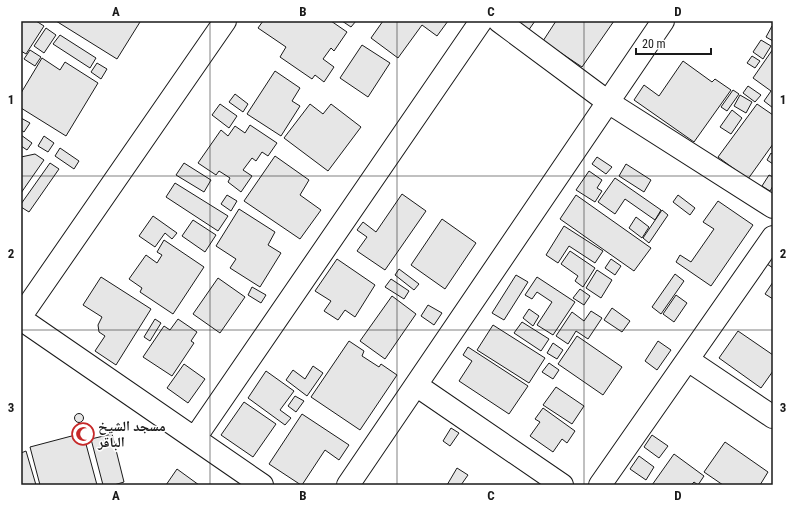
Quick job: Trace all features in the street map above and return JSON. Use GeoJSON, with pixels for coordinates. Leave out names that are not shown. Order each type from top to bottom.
{"type":"FeatureCollection","features":[{"type":"Feature","properties":{"kind":"street"},"geometry":{"type":"LineString","coordinates":[[225,21],[21,317],[260,484]]}},
{"type":"Feature","properties":{"kind":"street"},"geometry":{"type":"LineString","coordinates":[[195,438],[481,21]]}},
{"type":"Feature","properties":{"kind":"street"},"geometry":{"type":"LineString","coordinates":[[499,21],[608,102],[773,206]]}},
{"type":"Feature","properties":{"kind":"street"},"geometry":{"type":"LineString","coordinates":[[348,485],[663,21]]}},
{"type":"Feature","properties":{"kind":"street"},"geometry":{"type":"LineString","coordinates":[[600,485],[773,237]]}},
{"type":"Feature","properties":{"kind":"street"},"geometry":{"type":"LineString","coordinates":[[688,360],[773,417]]}},
{"type":"Feature","properties":{"kind":"street"},"geometry":{"type":"LineString","coordinates":[[416,385],[562,485]]}},
{"type":"Feature","properties":{"kind":"building"},"geometry":{"type":"Polygon","coordinates":[[[21,21],[36,21],[44,26],[26,54],[21,51],[21,21]]]}},
{"type":"Feature","properties":{"kind":"building"},"geometry":{"type":"Polygon","coordinates":[[[56,21],[138,21],[140,22],[117,59],[56,21]]]}},
{"type":"Feature","properties":{"kind":"building"},"geometry":{"type":"Polygon","coordinates":[[[263,21],[331,21],[347,32],[334,51],[331,48],[323,59],[334,67],[324,82],[315,75],[312,79],[280,57],[286,47],[258,28],[263,21]]]}},
{"type":"Feature","properties":{"kind":"building"},"geometry":{"type":"Polygon","coordinates":[[[342,21],[356,21],[351,27],[342,21]]]}},
{"type":"Feature","properties":{"kind":"building"},"geometry":{"type":"Polygon","coordinates":[[[383,21],[448,21],[437,36],[422,25],[398,58],[371,38],[383,21]]]}},
{"type":"Feature","properties":{"kind":"building"},"geometry":{"type":"Polygon","coordinates":[[[514,21],[535,21],[528,31],[514,21]]]}},
{"type":"Feature","properties":{"kind":"building"},"geometry":{"type":"Polygon","coordinates":[[[556,21],[614,21],[582,67],[543,41],[556,21]]]}},
{"type":"Feature","properties":{"kind":"building"},"geometry":{"type":"Polygon","coordinates":[[[772,26],[773,27],[773,41],[766,37],[772,26]]]}},
{"type":"Feature","properties":{"kind":"building"},"geometry":{"type":"Polygon","coordinates":[[[46,28],[56,35],[44,53],[34,46],[46,28]]]}},
{"type":"Feature","properties":{"kind":"building"},"geometry":{"type":"Polygon","coordinates":[[[60,35],[96,58],[90,68],[53,44],[60,35]]]}},
{"type":"Feature","properties":{"kind":"building"},"geometry":{"type":"Polygon","coordinates":[[[761,40],[771,46],[763,59],[753,52],[761,40]]]}},
{"type":"Feature","properties":{"kind":"building"},"geometry":{"type":"Polygon","coordinates":[[[362,45],[390,63],[368,97],[340,78],[362,45]]]}},
{"type":"Feature","properties":{"kind":"building"},"geometry":{"type":"Polygon","coordinates":[[[773,49],[773,108],[764,101],[771,91],[753,78],[773,49]]]}},
{"type":"Feature","properties":{"kind":"building"},"geometry":{"type":"Polygon","coordinates":[[[30,50],[41,57],[35,66],[24,59],[30,50]]]}},
{"type":"Feature","properties":{"kind":"building"},"geometry":{"type":"Polygon","coordinates":[[[752,56],[760,61],[755,68],[747,63],[752,56]]]}},
{"type":"Feature","properties":{"kind":"building"},"geometry":{"type":"Polygon","coordinates":[[[42,58],[60,70],[65,62],[98,83],[66,136],[21,108],[21,93],[42,58]]]}},
{"type":"Feature","properties":{"kind":"building"},"geometry":{"type":"Polygon","coordinates":[[[683,61],[712,82],[715,79],[731,90],[694,142],[634,100],[644,85],[659,96],[683,61]]]}},
{"type":"Feature","properties":{"kind":"building"},"geometry":{"type":"Polygon","coordinates":[[[97,63],[107,69],[101,79],[91,72],[97,63]]]}},
{"type":"Feature","properties":{"kind":"building"},"geometry":{"type":"Polygon","coordinates":[[[275,71],[300,88],[292,101],[300,106],[281,136],[247,114],[275,71]]]}},
{"type":"Feature","properties":{"kind":"building"},"geometry":{"type":"Polygon","coordinates":[[[748,86],[761,95],[755,102],[743,93],[748,86]]]}},
{"type":"Feature","properties":{"kind":"building"},"geometry":{"type":"Polygon","coordinates":[[[733,90],[739,94],[727,111],[721,107],[733,90]]]}},
{"type":"Feature","properties":{"kind":"building"},"geometry":{"type":"Polygon","coordinates":[[[235,94],[248,104],[243,112],[229,102],[235,94]]]}},
{"type":"Feature","properties":{"kind":"building"},"geometry":{"type":"Polygon","coordinates":[[[740,95],[752,102],[746,113],[734,106],[740,95]]]}},
{"type":"Feature","properties":{"kind":"building"},"geometry":{"type":"Polygon","coordinates":[[[220,104],[237,116],[229,128],[212,115],[220,104]]]}},
{"type":"Feature","properties":{"kind":"building"},"geometry":{"type":"Polygon","coordinates":[[[310,104],[323,114],[331,104],[361,127],[328,171],[284,138],[310,104]]]}},
{"type":"Feature","properties":{"kind":"building"},"geometry":{"type":"Polygon","coordinates":[[[757,104],[773,115],[773,144],[748,179],[718,157],[757,104]]]}},
{"type":"Feature","properties":{"kind":"building"},"geometry":{"type":"Polygon","coordinates":[[[732,110],[742,118],[731,134],[720,127],[732,110]]]}},
{"type":"Feature","properties":{"kind":"building"},"geometry":{"type":"Polygon","coordinates":[[[21,118],[30,123],[24,132],[21,130],[21,118]]]}},
{"type":"Feature","properties":{"kind":"building"},"geometry":{"type":"Polygon","coordinates":[[[250,125],[277,143],[268,156],[262,152],[256,161],[252,158],[243,170],[252,176],[241,192],[228,182],[230,178],[219,171],[216,175],[198,163],[221,130],[228,136],[235,126],[245,133],[250,125]]]}},
{"type":"Feature","properties":{"kind":"building"},"geometry":{"type":"Polygon","coordinates":[[[21,135],[32,143],[27,150],[21,146],[21,135]]]}},
{"type":"Feature","properties":{"kind":"building"},"geometry":{"type":"Polygon","coordinates":[[[44,136],[54,143],[48,152],[38,146],[44,136]]]}},
{"type":"Feature","properties":{"kind":"building"},"geometry":{"type":"Polygon","coordinates":[[[60,148],[79,161],[74,169],[55,156],[60,148]]]}},
{"type":"Feature","properties":{"kind":"building"},"geometry":{"type":"Polygon","coordinates":[[[771,153],[773,155],[773,164],[767,160],[771,153]]]}},
{"type":"Feature","properties":{"kind":"building"},"geometry":{"type":"Polygon","coordinates":[[[35,154],[44,160],[21,193],[21,157],[35,154]]]}},
{"type":"Feature","properties":{"kind":"building"},"geometry":{"type":"Polygon","coordinates":[[[275,156],[309,180],[300,195],[321,210],[300,239],[244,201],[275,156]]]}},
{"type":"Feature","properties":{"kind":"building"},"geometry":{"type":"Polygon","coordinates":[[[597,157],[612,167],[606,174],[592,164],[597,157]]]}},
{"type":"Feature","properties":{"kind":"building"},"geometry":{"type":"Polygon","coordinates":[[[50,163],[59,169],[29,212],[21,207],[21,204],[50,163]]]}},
{"type":"Feature","properties":{"kind":"building"},"geometry":{"type":"Polygon","coordinates":[[[184,163],[211,180],[204,192],[176,175],[184,163]]]}},
{"type":"Feature","properties":{"kind":"building"},"geometry":{"type":"Polygon","coordinates":[[[626,164],[651,180],[644,192],[619,176],[626,164]]]}},
{"type":"Feature","properties":{"kind":"building"},"geometry":{"type":"Polygon","coordinates":[[[589,171],[602,180],[597,188],[602,191],[595,202],[576,190],[589,171]]]}},
{"type":"Feature","properties":{"kind":"building"},"geometry":{"type":"Polygon","coordinates":[[[769,175],[773,177],[773,186],[770,191],[762,186],[769,175]]]}},
{"type":"Feature","properties":{"kind":"building"},"geometry":{"type":"Polygon","coordinates":[[[615,178],[661,210],[655,220],[625,199],[615,214],[598,202],[615,178]]]}},
{"type":"Feature","properties":{"kind":"building"},"geometry":{"type":"Polygon","coordinates":[[[175,183],[228,216],[218,231],[166,197],[175,183]]]}},
{"type":"Feature","properties":{"kind":"building"},"geometry":{"type":"Polygon","coordinates":[[[402,194],[426,211],[385,270],[357,251],[367,237],[357,230],[363,222],[376,232],[402,194]]]}},
{"type":"Feature","properties":{"kind":"building"},"geometry":{"type":"Polygon","coordinates":[[[227,195],[237,201],[231,211],[221,204],[227,195]]]}},
{"type":"Feature","properties":{"kind":"building"},"geometry":{"type":"Polygon","coordinates":[[[576,195],[651,248],[634,271],[560,219],[576,195]]]}},
{"type":"Feature","properties":{"kind":"building"},"geometry":{"type":"Polygon","coordinates":[[[678,195],[695,208],[690,215],[673,202],[678,195]]]}},
{"type":"Feature","properties":{"kind":"building"},"geometry":{"type":"Polygon","coordinates":[[[718,201],[753,225],[711,286],[676,262],[680,255],[691,262],[714,229],[703,222],[718,201]]]}},
{"type":"Feature","properties":{"kind":"building"},"geometry":{"type":"Polygon","coordinates":[[[239,209],[275,232],[268,245],[281,253],[260,287],[230,268],[236,259],[216,246],[239,209]]]}},
{"type":"Feature","properties":{"kind":"building"},"geometry":{"type":"Polygon","coordinates":[[[662,210],[668,215],[649,243],[643,238],[662,210]]]}},
{"type":"Feature","properties":{"kind":"building"},"geometry":{"type":"Polygon","coordinates":[[[153,216],[177,233],[172,239],[165,233],[155,247],[139,236],[153,216]]]}},
{"type":"Feature","properties":{"kind":"building"},"geometry":{"type":"Polygon","coordinates":[[[636,217],[649,227],[642,238],[629,228],[636,217]]]}},
{"type":"Feature","properties":{"kind":"building"},"geometry":{"type":"Polygon","coordinates":[[[442,219],[476,243],[445,289],[411,265],[442,219]]]}},
{"type":"Feature","properties":{"kind":"building"},"geometry":{"type":"Polygon","coordinates":[[[193,220],[216,235],[205,252],[182,236],[193,220]]]}},
{"type":"Feature","properties":{"kind":"building"},"geometry":{"type":"Polygon","coordinates":[[[564,226],[603,251],[595,263],[569,246],[558,263],[546,255],[564,226]]]}},
{"type":"Feature","properties":{"kind":"building"},"geometry":{"type":"Polygon","coordinates":[[[164,240],[204,267],[173,314],[140,292],[142,288],[129,279],[146,255],[157,263],[162,255],[157,252],[164,240]]]}},
{"type":"Feature","properties":{"kind":"building"},"geometry":{"type":"Polygon","coordinates":[[[570,251],[595,268],[583,287],[575,281],[578,276],[561,264],[570,251]]]}},
{"type":"Feature","properties":{"kind":"building"},"geometry":{"type":"Polygon","coordinates":[[[765,254],[773,259],[773,268],[761,260],[765,254]]]}},
{"type":"Feature","properties":{"kind":"building"},"geometry":{"type":"Polygon","coordinates":[[[337,259],[375,285],[355,317],[345,310],[338,320],[324,311],[331,301],[315,291],[337,259]]]}},
{"type":"Feature","properties":{"kind":"building"},"geometry":{"type":"Polygon","coordinates":[[[611,259],[621,266],[615,275],[605,268],[611,259]]]}},
{"type":"Feature","properties":{"kind":"building"},"geometry":{"type":"Polygon","coordinates":[[[399,269],[419,284],[414,290],[395,275],[399,269]]]}},
{"type":"Feature","properties":{"kind":"building"},"geometry":{"type":"Polygon","coordinates":[[[597,270],[612,280],[601,298],[586,288],[597,270]]]}},
{"type":"Feature","properties":{"kind":"building"},"geometry":{"type":"Polygon","coordinates":[[[675,274],[684,281],[661,314],[652,307],[675,274]]]}},
{"type":"Feature","properties":{"kind":"building"},"geometry":{"type":"Polygon","coordinates":[[[516,275],[528,282],[504,320],[492,313],[516,275]]]}},
{"type":"Feature","properties":{"kind":"building"},"geometry":{"type":"Polygon","coordinates":[[[101,277],[151,309],[116,365],[95,351],[105,336],[99,332],[98,325],[102,317],[83,305],[101,277]]]}},
{"type":"Feature","properties":{"kind":"building"},"geometry":{"type":"Polygon","coordinates":[[[537,277],[575,302],[553,335],[537,325],[552,302],[537,292],[532,299],[525,295],[537,277]]]}},
{"type":"Feature","properties":{"kind":"building"},"geometry":{"type":"Polygon","coordinates":[[[218,278],[245,297],[220,333],[193,314],[218,278]]]}},
{"type":"Feature","properties":{"kind":"building"},"geometry":{"type":"Polygon","coordinates":[[[391,279],[409,291],[404,299],[385,287],[391,279]]]}},
{"type":"Feature","properties":{"kind":"building"},"geometry":{"type":"Polygon","coordinates":[[[773,282],[773,299],[765,294],[773,282]]]}},
{"type":"Feature","properties":{"kind":"building"},"geometry":{"type":"Polygon","coordinates":[[[252,287],[266,295],[261,303],[248,295],[252,287]]]}},
{"type":"Feature","properties":{"kind":"building"},"geometry":{"type":"Polygon","coordinates":[[[580,289],[590,296],[584,305],[573,298],[580,289]]]}},
{"type":"Feature","properties":{"kind":"building"},"geometry":{"type":"Polygon","coordinates":[[[676,295],[687,303],[674,322],[663,314],[676,295]]]}},
{"type":"Feature","properties":{"kind":"building"},"geometry":{"type":"Polygon","coordinates":[[[392,296],[416,314],[385,359],[360,341],[392,296]]]}},
{"type":"Feature","properties":{"kind":"building"},"geometry":{"type":"Polygon","coordinates":[[[428,305],[442,313],[434,325],[421,316],[428,305]]]}},
{"type":"Feature","properties":{"kind":"building"},"geometry":{"type":"Polygon","coordinates":[[[612,308],[630,321],[622,332],[604,320],[612,308]]]}},
{"type":"Feature","properties":{"kind":"building"},"geometry":{"type":"Polygon","coordinates":[[[529,309],[539,316],[533,326],[523,318],[529,309]]]}},
{"type":"Feature","properties":{"kind":"building"},"geometry":{"type":"Polygon","coordinates":[[[591,311],[602,318],[588,339],[576,331],[568,344],[556,336],[572,312],[584,321],[591,311]]]}},
{"type":"Feature","properties":{"kind":"building"},"geometry":{"type":"Polygon","coordinates":[[[155,319],[161,323],[150,341],[144,337],[155,319]]]}},
{"type":"Feature","properties":{"kind":"building"},"geometry":{"type":"Polygon","coordinates":[[[178,319],[197,332],[191,341],[194,343],[172,376],[143,357],[164,326],[170,330],[178,319]]]}},
{"type":"Feature","properties":{"kind":"building"},"geometry":{"type":"Polygon","coordinates":[[[522,322],[549,339],[541,351],[514,333],[522,322]]]}},
{"type":"Feature","properties":{"kind":"building"},"geometry":{"type":"Polygon","coordinates":[[[493,325],[545,358],[529,383],[477,350],[493,325]]]}},
{"type":"Feature","properties":{"kind":"building"},"geometry":{"type":"Polygon","coordinates":[[[738,331],[773,355],[773,371],[761,388],[719,358],[738,331]]]}},
{"type":"Feature","properties":{"kind":"building"},"geometry":{"type":"Polygon","coordinates":[[[577,336],[622,367],[603,395],[558,364],[577,336]]]}},
{"type":"Feature","properties":{"kind":"building"},"geometry":{"type":"Polygon","coordinates":[[[349,341],[364,351],[362,356],[379,367],[381,364],[397,375],[360,430],[311,397],[349,341]]]}},
{"type":"Feature","properties":{"kind":"building"},"geometry":{"type":"Polygon","coordinates":[[[658,341],[671,350],[657,370],[645,361],[658,341]]]}},
{"type":"Feature","properties":{"kind":"building"},"geometry":{"type":"Polygon","coordinates":[[[553,343],[563,350],[557,359],[547,353],[553,343]]]}},
{"type":"Feature","properties":{"kind":"building"},"geometry":{"type":"Polygon","coordinates":[[[468,347],[528,386],[509,414],[459,381],[472,361],[463,355],[468,347]]]}},
{"type":"Feature","properties":{"kind":"building"},"geometry":{"type":"Polygon","coordinates":[[[549,363],[559,370],[553,379],[542,372],[549,363]]]}},
{"type":"Feature","properties":{"kind":"building"},"geometry":{"type":"Polygon","coordinates":[[[184,364],[205,379],[188,403],[167,388],[184,364]]]}},
{"type":"Feature","properties":{"kind":"building"},"geometry":{"type":"Polygon","coordinates":[[[313,366],[323,373],[307,396],[286,380],[293,370],[305,379],[313,366]]]}},
{"type":"Feature","properties":{"kind":"building"},"geometry":{"type":"Polygon","coordinates":[[[266,371],[294,391],[280,410],[291,418],[285,425],[248,398],[266,371]]]}},
{"type":"Feature","properties":{"kind":"building"},"geometry":{"type":"Polygon","coordinates":[[[556,387],[584,406],[572,424],[543,405],[556,387]]]}},
{"type":"Feature","properties":{"kind":"building"},"geometry":{"type":"Polygon","coordinates":[[[295,396],[304,401],[296,412],[288,406],[295,396]]]}},
{"type":"Feature","properties":{"kind":"building"},"geometry":{"type":"Polygon","coordinates":[[[244,402],[276,424],[253,457],[221,435],[244,402]]]}},
{"type":"Feature","properties":{"kind":"building"},"geometry":{"type":"Polygon","coordinates":[[[543,408],[575,431],[567,443],[562,439],[553,452],[530,436],[540,422],[535,419],[543,408]]]}},
{"type":"Feature","properties":{"kind":"building"},"geometry":{"type":"Polygon","coordinates":[[[77,414],[81,414],[83,418],[81,422],[77,422],[75,420],[75,416],[77,414]]]}},
{"type":"Feature","properties":{"kind":"building"},"geometry":{"type":"Polygon","coordinates":[[[302,414],[349,445],[339,460],[325,450],[301,485],[269,464],[302,414]]]}},
{"type":"Feature","properties":{"kind":"building"},"geometry":{"type":"Polygon","coordinates":[[[451,428],[459,433],[450,446],[443,441],[451,428]]]}},
{"type":"Feature","properties":{"kind":"building"},"geometry":{"type":"Polygon","coordinates":[[[83,433],[97,485],[40,485],[30,447],[83,433]]]}},
{"type":"Feature","properties":{"kind":"building"},"geometry":{"type":"Polygon","coordinates":[[[112,434],[124,482],[114,485],[103,485],[91,439],[112,434]]]}},
{"type":"Feature","properties":{"kind":"building"},"geometry":{"type":"Polygon","coordinates":[[[652,435],[668,446],[659,458],[644,447],[652,435]]]}},
{"type":"Feature","properties":{"kind":"building"},"geometry":{"type":"Polygon","coordinates":[[[725,442],[768,472],[760,485],[723,485],[704,472],[725,442]]]}},
{"type":"Feature","properties":{"kind":"building"},"geometry":{"type":"Polygon","coordinates":[[[26,451],[36,485],[21,485],[21,453],[26,451]]]}},
{"type":"Feature","properties":{"kind":"building"},"geometry":{"type":"Polygon","coordinates":[[[674,454],[704,476],[698,485],[694,482],[691,485],[652,485],[674,454]]]}},
{"type":"Feature","properties":{"kind":"building"},"geometry":{"type":"Polygon","coordinates":[[[639,456],[654,467],[646,480],[630,469],[639,456]]]}},
{"type":"Feature","properties":{"kind":"building"},"geometry":{"type":"Polygon","coordinates":[[[457,468],[468,475],[461,485],[447,485],[457,468]]]}},
{"type":"Feature","properties":{"kind":"building"},"geometry":{"type":"Polygon","coordinates":[[[177,469],[199,485],[166,485],[177,469]]]}},
{"type":"Feature","properties":{"kind":"place","name":"مسجد الشيخ الباقر"},"geometry":{"type":"Point","coordinates":[83,434]}}]}
